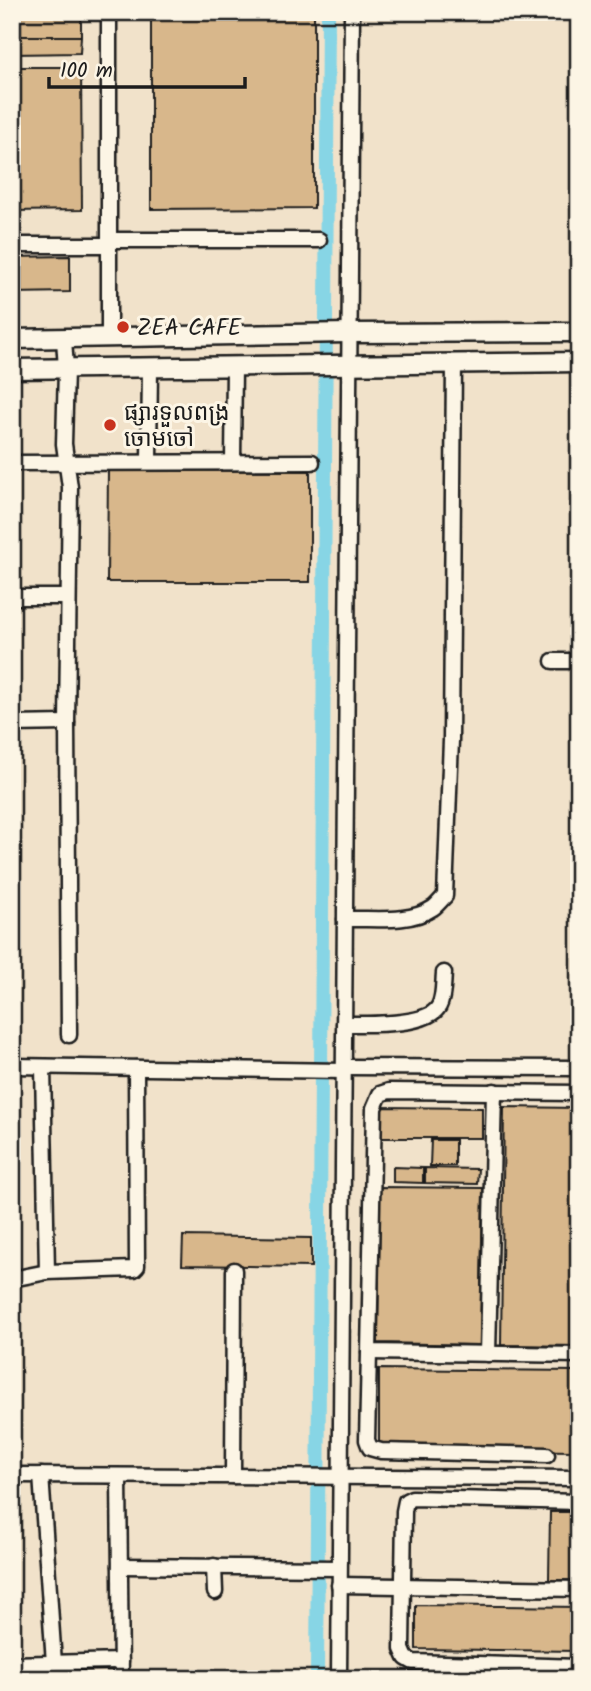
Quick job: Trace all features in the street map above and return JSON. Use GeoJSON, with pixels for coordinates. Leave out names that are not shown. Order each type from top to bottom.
{"type":"FeatureCollection","features":[{"type":"Feature","properties":{"kind":"main road"},"geometry":{"type":"LineString","coordinates":[[12,340],[579,332]]}},
{"type":"Feature","properties":{"kind":"main road"},"geometry":{"type":"LineString","coordinates":[[12,369],[579,362]]}},
{"type":"Feature","properties":{"kind":"street"},"geometry":{"type":"LineString","coordinates":[[108,338],[109,12]]}},
{"type":"Feature","properties":{"kind":"street"},"geometry":{"type":"LineString","coordinates":[[338,1679],[339,1585],[334,1568],[335,1070],[344,1024],[345,919],[332,334],[352,12]]}},
{"type":"Feature","properties":{"kind":"street"},"geometry":{"type":"LineString","coordinates":[[12,245],[319,240]]}},
{"type":"Feature","properties":{"kind":"street"},"geometry":{"type":"LineString","coordinates":[[64,339],[64,444],[71,487],[67,723],[69,1035]]}},
{"type":"Feature","properties":{"kind":"street"},"geometry":{"type":"LineString","coordinates":[[345,919],[416,916],[434,907],[444,896],[451,740],[454,362]]}},
{"type":"Feature","properties":{"kind":"street"},"geometry":{"type":"LineString","coordinates":[[233,462],[234,366]]}},
{"type":"Feature","properties":{"kind":"street"},"geometry":{"type":"LineString","coordinates":[[149,463],[150,367]]}},
{"type":"Feature","properties":{"kind":"street"},"geometry":{"type":"LineString","coordinates":[[12,463],[312,462]]}},
{"type":"Feature","properties":{"kind":"street"},"geometry":{"type":"LineString","coordinates":[[12,597],[68,597]]}},
{"type":"Feature","properties":{"kind":"street"},"geometry":{"type":"LineString","coordinates":[[553,661],[579,662]]}},
{"type":"Feature","properties":{"kind":"street"},"geometry":{"type":"LineString","coordinates":[[12,724],[67,723]]}},
{"type":"Feature","properties":{"kind":"street"},"geometry":{"type":"LineString","coordinates":[[344,1024],[398,1023],[435,1012],[440,1005],[444,973]]}},
{"type":"Feature","properties":{"kind":"street"},"geometry":{"type":"LineString","coordinates":[[12,1066],[335,1070],[579,1068]]}},
{"type":"Feature","properties":{"kind":"street"},"geometry":{"type":"LineString","coordinates":[[43,1066],[47,1272]]}},
{"type":"Feature","properties":{"kind":"street"},"geometry":{"type":"LineString","coordinates":[[12,1279],[47,1272],[134,1269],[137,1266],[136,1068]]}},
{"type":"Feature","properties":{"kind":"street"},"geometry":{"type":"LineString","coordinates":[[547,1455],[381,1451],[370,1448],[367,1440],[374,1108],[380,1094],[389,1090],[579,1093]]}},
{"type":"Feature","properties":{"kind":"street"},"geometry":{"type":"LineString","coordinates":[[488,1354],[494,1091]]}},
{"type":"Feature","properties":{"kind":"street"},"geometry":{"type":"LineString","coordinates":[[233,1476],[234,1270]]}},
{"type":"Feature","properties":{"kind":"street"},"geometry":{"type":"LineString","coordinates":[[369,1352],[579,1354]]}},
{"type":"Feature","properties":{"kind":"street"},"geometry":{"type":"LineString","coordinates":[[12,1475],[579,1478]]}},
{"type":"Feature","properties":{"kind":"street"},"geometry":{"type":"LineString","coordinates":[[41,1475],[54,1663]]}},
{"type":"Feature","properties":{"kind":"street"},"geometry":{"type":"LineString","coordinates":[[119,1476],[121,1679]]}},
{"type":"Feature","properties":{"kind":"street"},"geometry":{"type":"LineString","coordinates":[[579,1502],[412,1498],[406,1501],[402,1650],[406,1658],[413,1662],[579,1667]]}},
{"type":"Feature","properties":{"kind":"street"},"geometry":{"type":"LineString","coordinates":[[120,1566],[334,1568]]}},
{"type":"Feature","properties":{"kind":"street"},"geometry":{"type":"LineString","coordinates":[[215,1566],[215,1592]]}},
{"type":"Feature","properties":{"kind":"street"},"geometry":{"type":"LineString","coordinates":[[339,1585],[579,1589]]}},
{"type":"Feature","properties":{"kind":"street"},"geometry":{"type":"LineString","coordinates":[[12,1664],[121,1661]]}},
{"type":"Feature","properties":{"kind":"building"},"geometry":{"type":"Polygon","coordinates":[[[12,12],[81,12],[81,36],[12,36],[12,12]]]}},
{"type":"Feature","properties":{"kind":"building"},"geometry":{"type":"Polygon","coordinates":[[[151,12],[314,12],[314,208],[151,209],[151,12]]]}},
{"type":"Feature","properties":{"kind":"building"},"geometry":{"type":"Polygon","coordinates":[[[12,36],[81,36],[80,53],[12,54],[12,36]]]}},
{"type":"Feature","properties":{"kind":"building"},"geometry":{"type":"Polygon","coordinates":[[[12,67],[81,67],[82,210],[12,211],[12,67]]]}},
{"type":"Feature","properties":{"kind":"building"},"geometry":{"type":"Polygon","coordinates":[[[70,256],[70,292],[12,293],[12,257],[70,256]]]}},
{"type":"Feature","properties":{"kind":"building"},"geometry":{"type":"Polygon","coordinates":[[[108,470],[310,471],[310,582],[107,582],[108,470]]]}},
{"type":"Feature","properties":{"kind":"building"},"geometry":{"type":"Polygon","coordinates":[[[380,1107],[482,1108],[482,1138],[380,1138],[380,1107]]]}},
{"type":"Feature","properties":{"kind":"building"},"geometry":{"type":"Polygon","coordinates":[[[504,1107],[579,1108],[579,1346],[501,1345],[504,1107]]]}},
{"type":"Feature","properties":{"kind":"building"},"geometry":{"type":"Polygon","coordinates":[[[431,1140],[455,1140],[455,1166],[430,1166],[431,1140]]]}},
{"type":"Feature","properties":{"kind":"building"},"geometry":{"type":"Polygon","coordinates":[[[393,1167],[423,1168],[423,1183],[393,1182],[393,1167]]]}},
{"type":"Feature","properties":{"kind":"building"},"geometry":{"type":"Polygon","coordinates":[[[425,1168],[478,1169],[477,1184],[425,1183],[425,1168]]]}},
{"type":"Feature","properties":{"kind":"building"},"geometry":{"type":"Polygon","coordinates":[[[380,1187],[483,1188],[480,1345],[378,1343],[380,1187]]]}},
{"type":"Feature","properties":{"kind":"building"},"geometry":{"type":"Polygon","coordinates":[[[183,1236],[311,1238],[311,1267],[182,1265],[183,1236]]]}},
{"type":"Feature","properties":{"kind":"building"},"geometry":{"type":"Polygon","coordinates":[[[379,1369],[579,1371],[579,1451],[379,1449],[379,1369]]]}},
{"type":"Feature","properties":{"kind":"building"},"geometry":{"type":"Polygon","coordinates":[[[550,1512],[579,1512],[579,1580],[549,1580],[550,1512]]]}},
{"type":"Feature","properties":{"kind":"building"},"geometry":{"type":"Polygon","coordinates":[[[416,1605],[579,1607],[579,1651],[416,1649],[416,1605]]]}},
{"type":"Feature","properties":{"kind":"waterway"},"geometry":{"type":"LineString","coordinates":[[317,1679],[328,12]]}},
{"type":"Feature","properties":{"kind":"place","name":"ZEA CAFE"},"geometry":{"type":"Point","coordinates":[123,327]}},
{"type":"Feature","properties":{"kind":"place","name":"ផ្សារទួលពង្រ ចោមចៅ"},"geometry":{"type":"Point","coordinates":[110,425]}}]}
